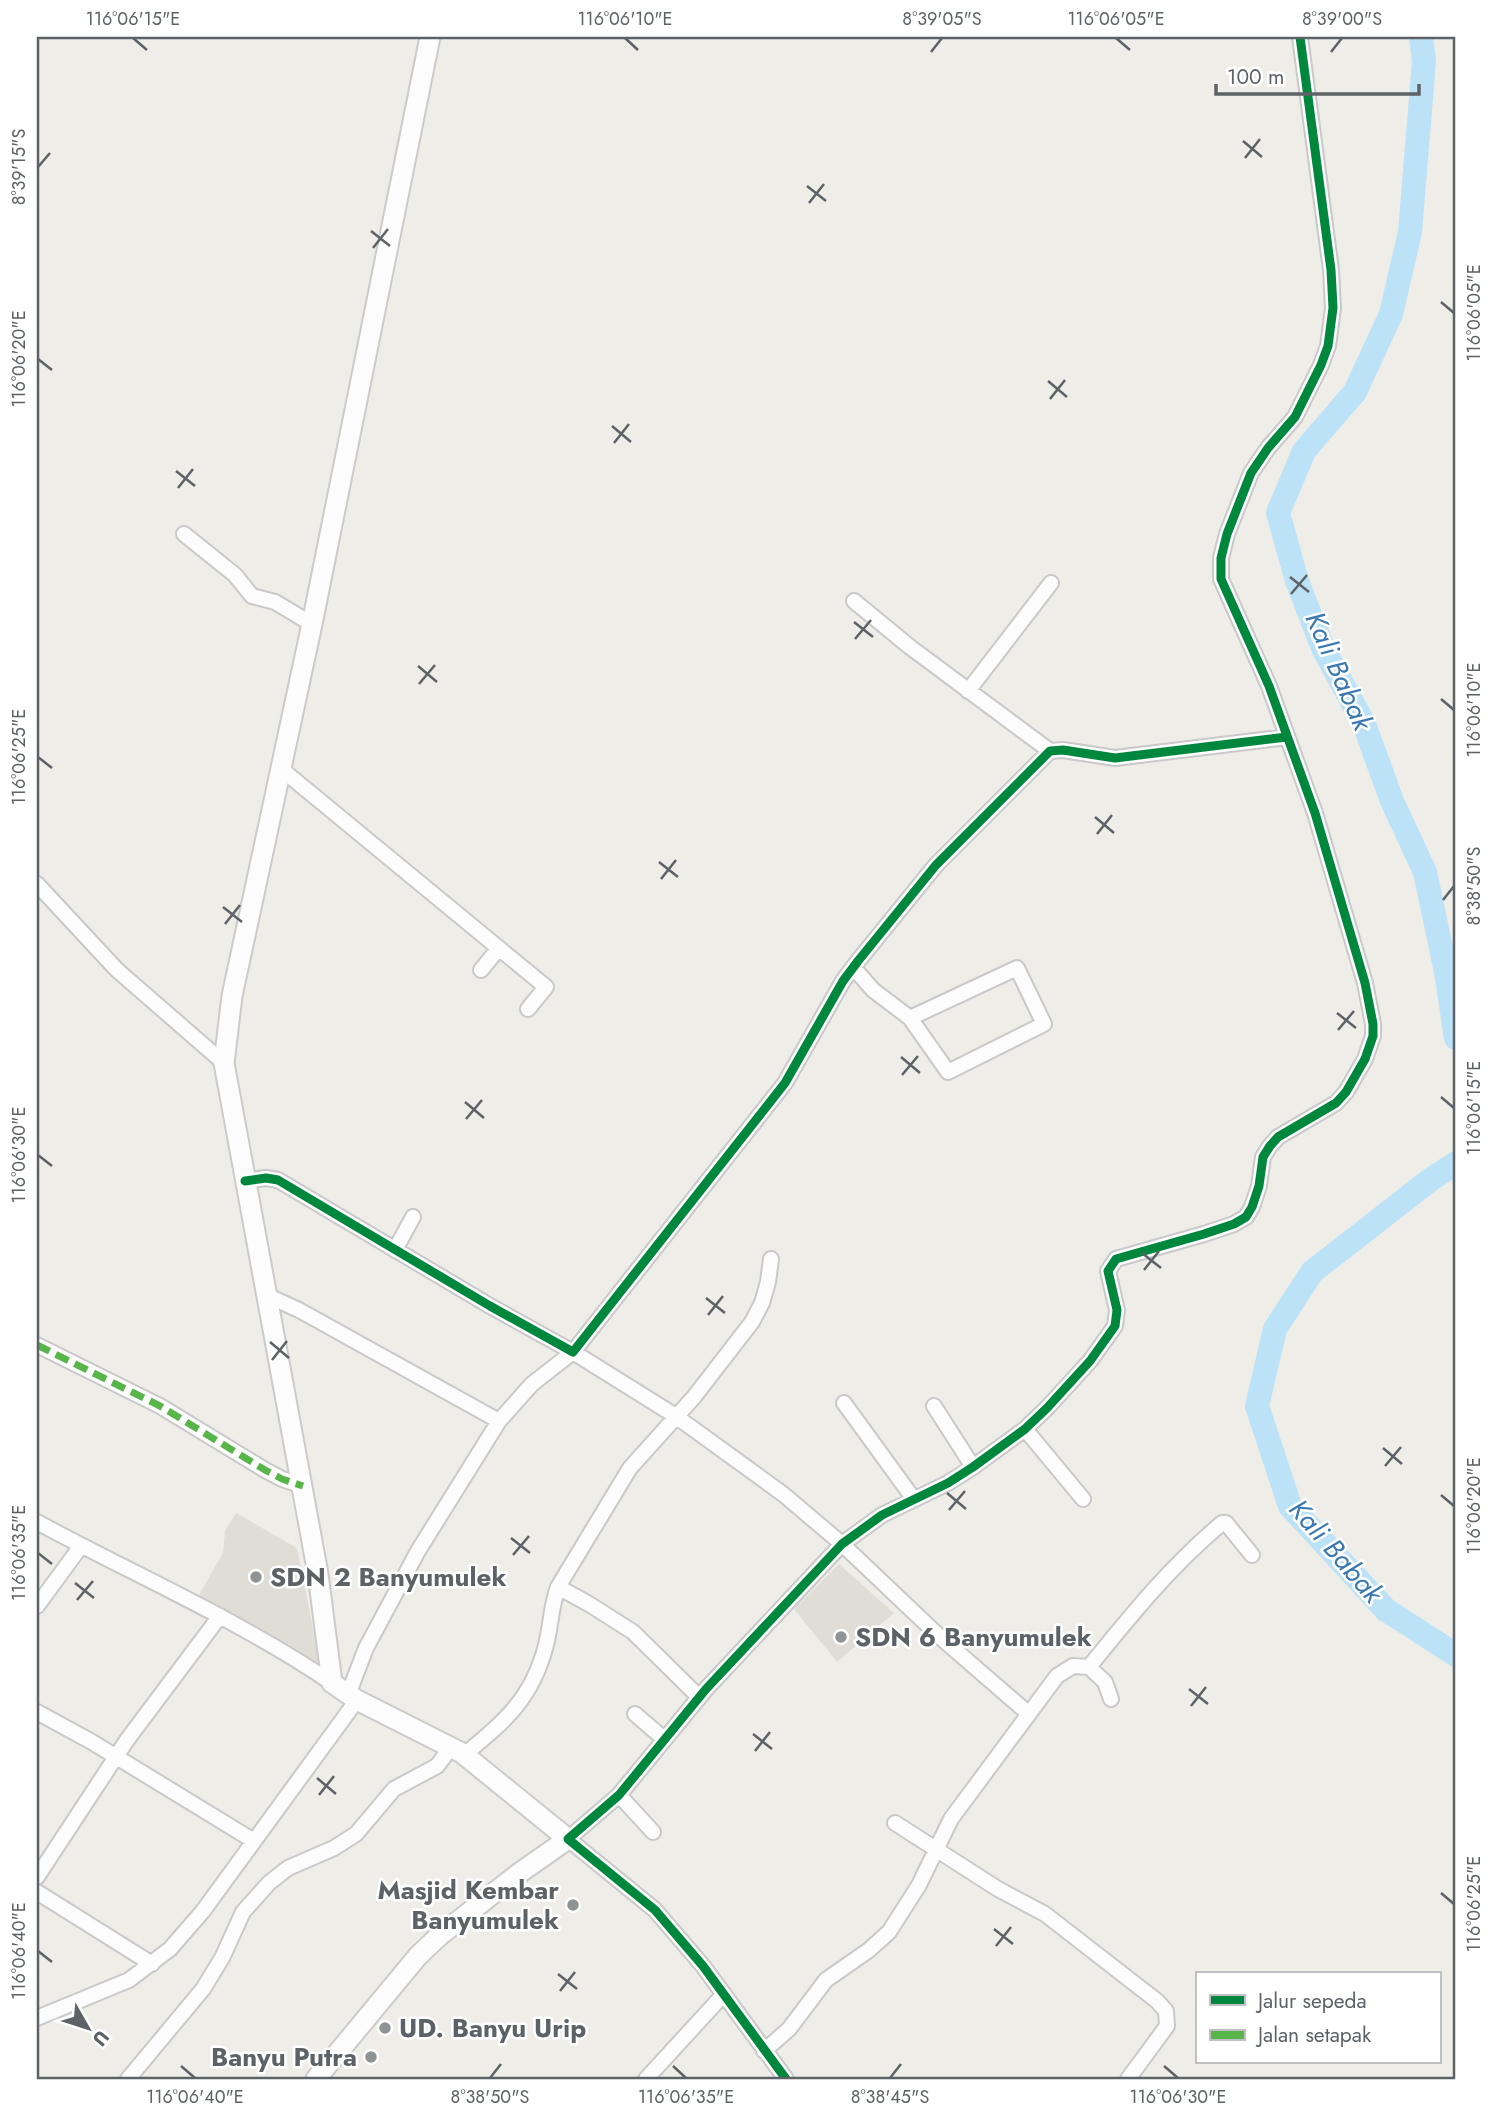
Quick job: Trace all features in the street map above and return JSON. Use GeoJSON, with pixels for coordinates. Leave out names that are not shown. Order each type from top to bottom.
{"type":"FeatureCollection","features":[{"type":"Feature","properties":{"kind":"main road"},"geometry":{"type":"LineString","coordinates":[[316,2079],[418,1956],[439,1936],[568,1839],[458,1751],[345,1692],[326,1625],[303,1486],[224,1063],[232,996],[312,624],[430,37]]}},
{"type":"Feature","properties":{"kind":"street"},"geometry":{"type":"LineString","coordinates":[[786,2079],[724,1994],[655,1910],[568,1839],[619,1795],[699,1697],[842,1544],[882,1515],[948,1483],[1025,1429],[1047,1408],[1090,1361],[1115,1326],[1117,1310],[1108,1270],[1111,1264],[1126,1255],[1204,1234],[1234,1224],[1245,1217],[1252,1207],[1264,1157],[1270,1146],[1278,1137],[1336,1103],[1346,1092],[1365,1059],[1373,1036],[1370,1006],[1315,813],[1269,686],[1221,579],[1221,558],[1236,508],[1251,472],[1295,417],[1311,388],[1328,346],[1333,308],[1331,270],[1300,37]]}},
{"type":"Feature","properties":{"kind":"street"},"geometry":{"type":"LineString","coordinates":[[184,534],[236,575],[252,596],[275,602],[312,624]]}},
{"type":"Feature","properties":{"kind":"street"},"geometry":{"type":"LineString","coordinates":[[968,691],[1051,583]]}},
{"type":"Feature","properties":{"kind":"street"},"geometry":{"type":"LineString","coordinates":[[854,601],[968,691],[1050,751],[1063,750],[1115,758],[1287,737]]}},
{"type":"Feature","properties":{"kind":"street"},"geometry":{"type":"LineString","coordinates":[[37,2018],[129,1980],[152,1964],[187,1931],[254,1841],[345,1692],[418,1551],[499,1421],[532,1384],[573,1352],[785,1083],[843,981],[936,865],[1050,751]]}},
{"type":"Feature","properties":{"kind":"street"},"geometry":{"type":"LineString","coordinates":[[281,768],[546,987],[528,1010]]}},
{"type":"Feature","properties":{"kind":"street"},"geometry":{"type":"LineString","coordinates":[[37,884],[117,970],[224,1063]]}},
{"type":"Feature","properties":{"kind":"street"},"geometry":{"type":"LineString","coordinates":[[481,970],[499,948]]}},
{"type":"Feature","properties":{"kind":"street"},"geometry":{"type":"LineString","coordinates":[[853,967],[873,990],[910,1018],[948,1072],[1044,1024],[1017,968],[910,1018]]}},
{"type":"Feature","properties":{"kind":"street"},"geometry":{"type":"LineString","coordinates":[[243,1171],[278,1180],[573,1352],[674,1415],[783,1494],[1029,1714]]}},
{"type":"Feature","properties":{"kind":"street"},"geometry":{"type":"LineString","coordinates":[[395,1250],[413,1217]]}},
{"type":"Feature","properties":{"kind":"street"},"geometry":{"type":"LineString","coordinates":[[128,2079],[203,1989],[222,1958],[243,1912],[269,1883],[288,1868],[334,1848],[356,1834],[394,1788],[437,1766],[509,1717],[527,1690],[545,1647],[552,1604],[558,1587],[631,1468],[752,1322],[762,1303],[771,1259]]}},
{"type":"Feature","properties":{"kind":"street"},"geometry":{"type":"LineString","coordinates":[[266,1295],[299,1310],[499,1421]]}},
{"type":"Feature","properties":{"kind":"street"},"geometry":{"type":"LineString","coordinates":[[37,1345],[160,1406],[265,1470],[303,1486]]}},
{"type":"Feature","properties":{"kind":"street"},"geometry":{"type":"LineString","coordinates":[[844,1403],[914,1498]]}},
{"type":"Feature","properties":{"kind":"street"},"geometry":{"type":"LineString","coordinates":[[934,1406],[972,1467]]}},
{"type":"Feature","properties":{"kind":"street"},"geometry":{"type":"LineString","coordinates":[[1025,1429],[1083,1499]]}},
{"type":"Feature","properties":{"kind":"street"},"geometry":{"type":"LineString","coordinates":[[37,1522],[220,1616],[274,1646],[345,1692]]}},
{"type":"Feature","properties":{"kind":"street"},"geometry":{"type":"LineString","coordinates":[[1089,1667],[1146,1597],[1182,1559],[1222,1523],[1226,1523],[1252,1555]]}},
{"type":"Feature","properties":{"kind":"street"},"geometry":{"type":"LineString","coordinates":[[37,1606],[81,1546]]}},
{"type":"Feature","properties":{"kind":"street"},"geometry":{"type":"LineString","coordinates":[[558,1587],[633,1632],[699,1697]]}},
{"type":"Feature","properties":{"kind":"street"},"geometry":{"type":"LineString","coordinates":[[37,1877],[116,1758],[220,1616]]}},
{"type":"Feature","properties":{"kind":"street"},"geometry":{"type":"LineString","coordinates":[[764,2051],[789,2029],[825,1980],[869,1950],[889,1932],[919,1885],[957,1810],[1063,1670],[1077,1665],[1089,1667],[1105,1682],[1111,1699]]}},
{"type":"Feature","properties":{"kind":"street"},"geometry":{"type":"LineString","coordinates":[[37,1712],[254,1841]]}},
{"type":"Feature","properties":{"kind":"street"},"geometry":{"type":"LineString","coordinates":[[635,1714],[664,1739]]}},
{"type":"Feature","properties":{"kind":"street"},"geometry":{"type":"LineString","coordinates":[[619,1795],[653,1832]]}},
{"type":"Feature","properties":{"kind":"street"},"geometry":{"type":"LineString","coordinates":[[895,1823],[937,1852],[1045,1914],[1157,2001],[1166,2011],[1167,2026],[1128,2079]]}},
{"type":"Feature","properties":{"kind":"street"},"geometry":{"type":"LineString","coordinates":[[37,1892],[152,1964]]}},
{"type":"Feature","properties":{"kind":"street"},"geometry":{"type":"LineString","coordinates":[[646,2079],[724,1994]]}},
{"type":"Feature","properties":{"kind":"shaded area","name":"SDN 2 Banyumulek"},"geometry":{"type":"Polygon","coordinates":[[[236,1513],[297,1548],[323,1679],[195,1602],[223,1553],[225,1531],[236,1513]]]}},
{"type":"Feature","properties":{"kind":"shaded area","name":"SDN 6 Banyumulek"},"geometry":{"type":"Polygon","coordinates":[[[839,1564],[894,1613],[837,1662],[794,1609],[839,1564]]]}},
{"type":"Feature","properties":{"kind":"waterway","name":"Kali Babak"},"geometry":{"type":"LineString","coordinates":[[1421,37],[1424,61],[1410,232],[1391,314],[1355,392],[1304,451],[1278,513],[1297,581],[1323,648],[1364,724],[1392,801],[1425,872],[1446,972],[1456,1038]]}},
{"type":"Feature","properties":{"kind":"waterway","name":"Kali Babak"},"geometry":{"type":"LineString","coordinates":[[1456,1163],[1430,1180],[1312,1272],[1275,1329],[1257,1406],[1290,1506],[1386,1610],[1456,1655]]}},
{"type":"Feature","properties":{"kind":"marked path"},"geometry":{"type":"LineString","coordinates":[[37,1345],[160,1406],[265,1470],[303,1486]]}},
{"type":"Feature","properties":{"kind":"cycle path"},"geometry":{"type":"LineString","coordinates":[[786,2079],[703,1966],[655,1910],[568,1839],[619,1795],[706,1689],[842,1544],[882,1515],[948,1483],[973,1467],[1025,1429],[1047,1408],[1090,1361],[1115,1326],[1117,1310],[1108,1271],[1116,1259],[1204,1234],[1246,1217],[1259,1186],[1263,1157],[1270,1146],[1278,1137],[1336,1103],[1346,1092],[1365,1059],[1373,1036],[1365,983],[1315,813],[1269,686],[1221,579],[1221,558],[1227,534],[1251,473],[1295,417],[1328,346],[1333,308],[1331,270],[1300,37]]}},
{"type":"Feature","properties":{"kind":"cycle path"},"geometry":{"type":"LineString","coordinates":[[245,1181],[266,1178],[278,1180],[573,1352],[785,1083],[843,981],[858,961],[936,865],[1050,751],[1063,750],[1115,758],[1287,737]]}},
{"type":"Feature","properties":{"kind":"place","name":"SDN 2 Banyumulek"},"geometry":{"type":"Point","coordinates":[256,1577]}},
{"type":"Feature","properties":{"kind":"place","name":"SDN 6 Banyumulek"},"geometry":{"type":"Point","coordinates":[841,1637]}},
{"type":"Feature","properties":{"kind":"place","name":"Masjid Kembar Banyumulek"},"geometry":{"type":"Point","coordinates":[573,1905]}},
{"type":"Feature","properties":{"kind":"place","name":"UD. Banyu Urip"},"geometry":{"type":"Point","coordinates":[385,2028]}},
{"type":"Feature","properties":{"kind":"place","name":"Banyu Putra"},"geometry":{"type":"Point","coordinates":[371,2057]}}]}
